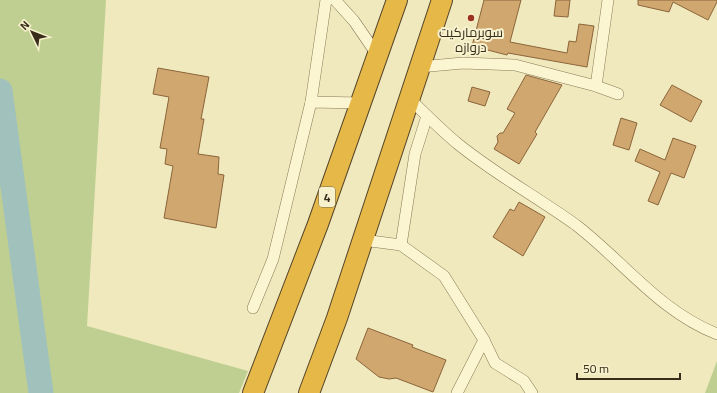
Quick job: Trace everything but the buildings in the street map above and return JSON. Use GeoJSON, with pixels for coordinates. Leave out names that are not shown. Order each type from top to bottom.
{"type":"FeatureCollection","features":[{"type":"Feature","properties":{"kind":"highway","name":"4"},"geometry":{"type":"LineString","coordinates":[[253,393],[318,224],[397,0]]}},
{"type":"Feature","properties":{"kind":"highway"},"geometry":{"type":"LineString","coordinates":[[309,393],[337,318],[442,0]]}},
{"type":"Feature","properties":{"kind":"street"},"geometry":{"type":"LineString","coordinates":[[253,308],[273,259],[311,102],[326,0]]}},
{"type":"Feature","properties":{"kind":"street"},"geometry":{"type":"LineString","coordinates":[[335,0],[354,21],[378,56]]}},
{"type":"Feature","properties":{"kind":"street"},"geometry":{"type":"LineString","coordinates":[[596,86],[608,0]]}},
{"type":"Feature","properties":{"kind":"street"},"geometry":{"type":"LineString","coordinates":[[419,67],[463,63],[515,65],[596,86],[618,94]]}},
{"type":"Feature","properties":{"kind":"street"},"geometry":{"type":"LineString","coordinates":[[409,98],[457,143],[490,168],[576,226],[602,247],[652,294],[680,315],[702,328],[717,334]]}},
{"type":"Feature","properties":{"kind":"street"},"geometry":{"type":"LineString","coordinates":[[311,102],[361,103]]}},
{"type":"Feature","properties":{"kind":"street"},"geometry":{"type":"LineString","coordinates":[[400,245],[415,154],[427,116]]}},
{"type":"Feature","properties":{"kind":"street"},"geometry":{"type":"LineString","coordinates":[[363,240],[400,245],[444,276],[484,340],[495,363],[524,381],[532,393]]}},
{"type":"Feature","properties":{"kind":"street"},"geometry":{"type":"LineString","coordinates":[[456,393],[484,340]]}},
{"type":"Feature","properties":{"kind":"green space"},"geometry":{"type":"Polygon","coordinates":[[[0,0],[106,0],[87,326],[248,371],[239,393],[0,393],[0,0]]]}},
{"type":"Feature","properties":{"kind":"green space"},"geometry":{"type":"Polygon","coordinates":[[[717,361],[717,393],[705,393],[717,361]]]}},
{"type":"Feature","properties":{"kind":"waterway"},"geometry":{"type":"LineString","coordinates":[[0,91],[41,393]]}},
{"type":"Feature","properties":{"kind":"place","name":"سوبرماركيت دروازه"},"geometry":{"type":"Point","coordinates":[471,18]}}]}
